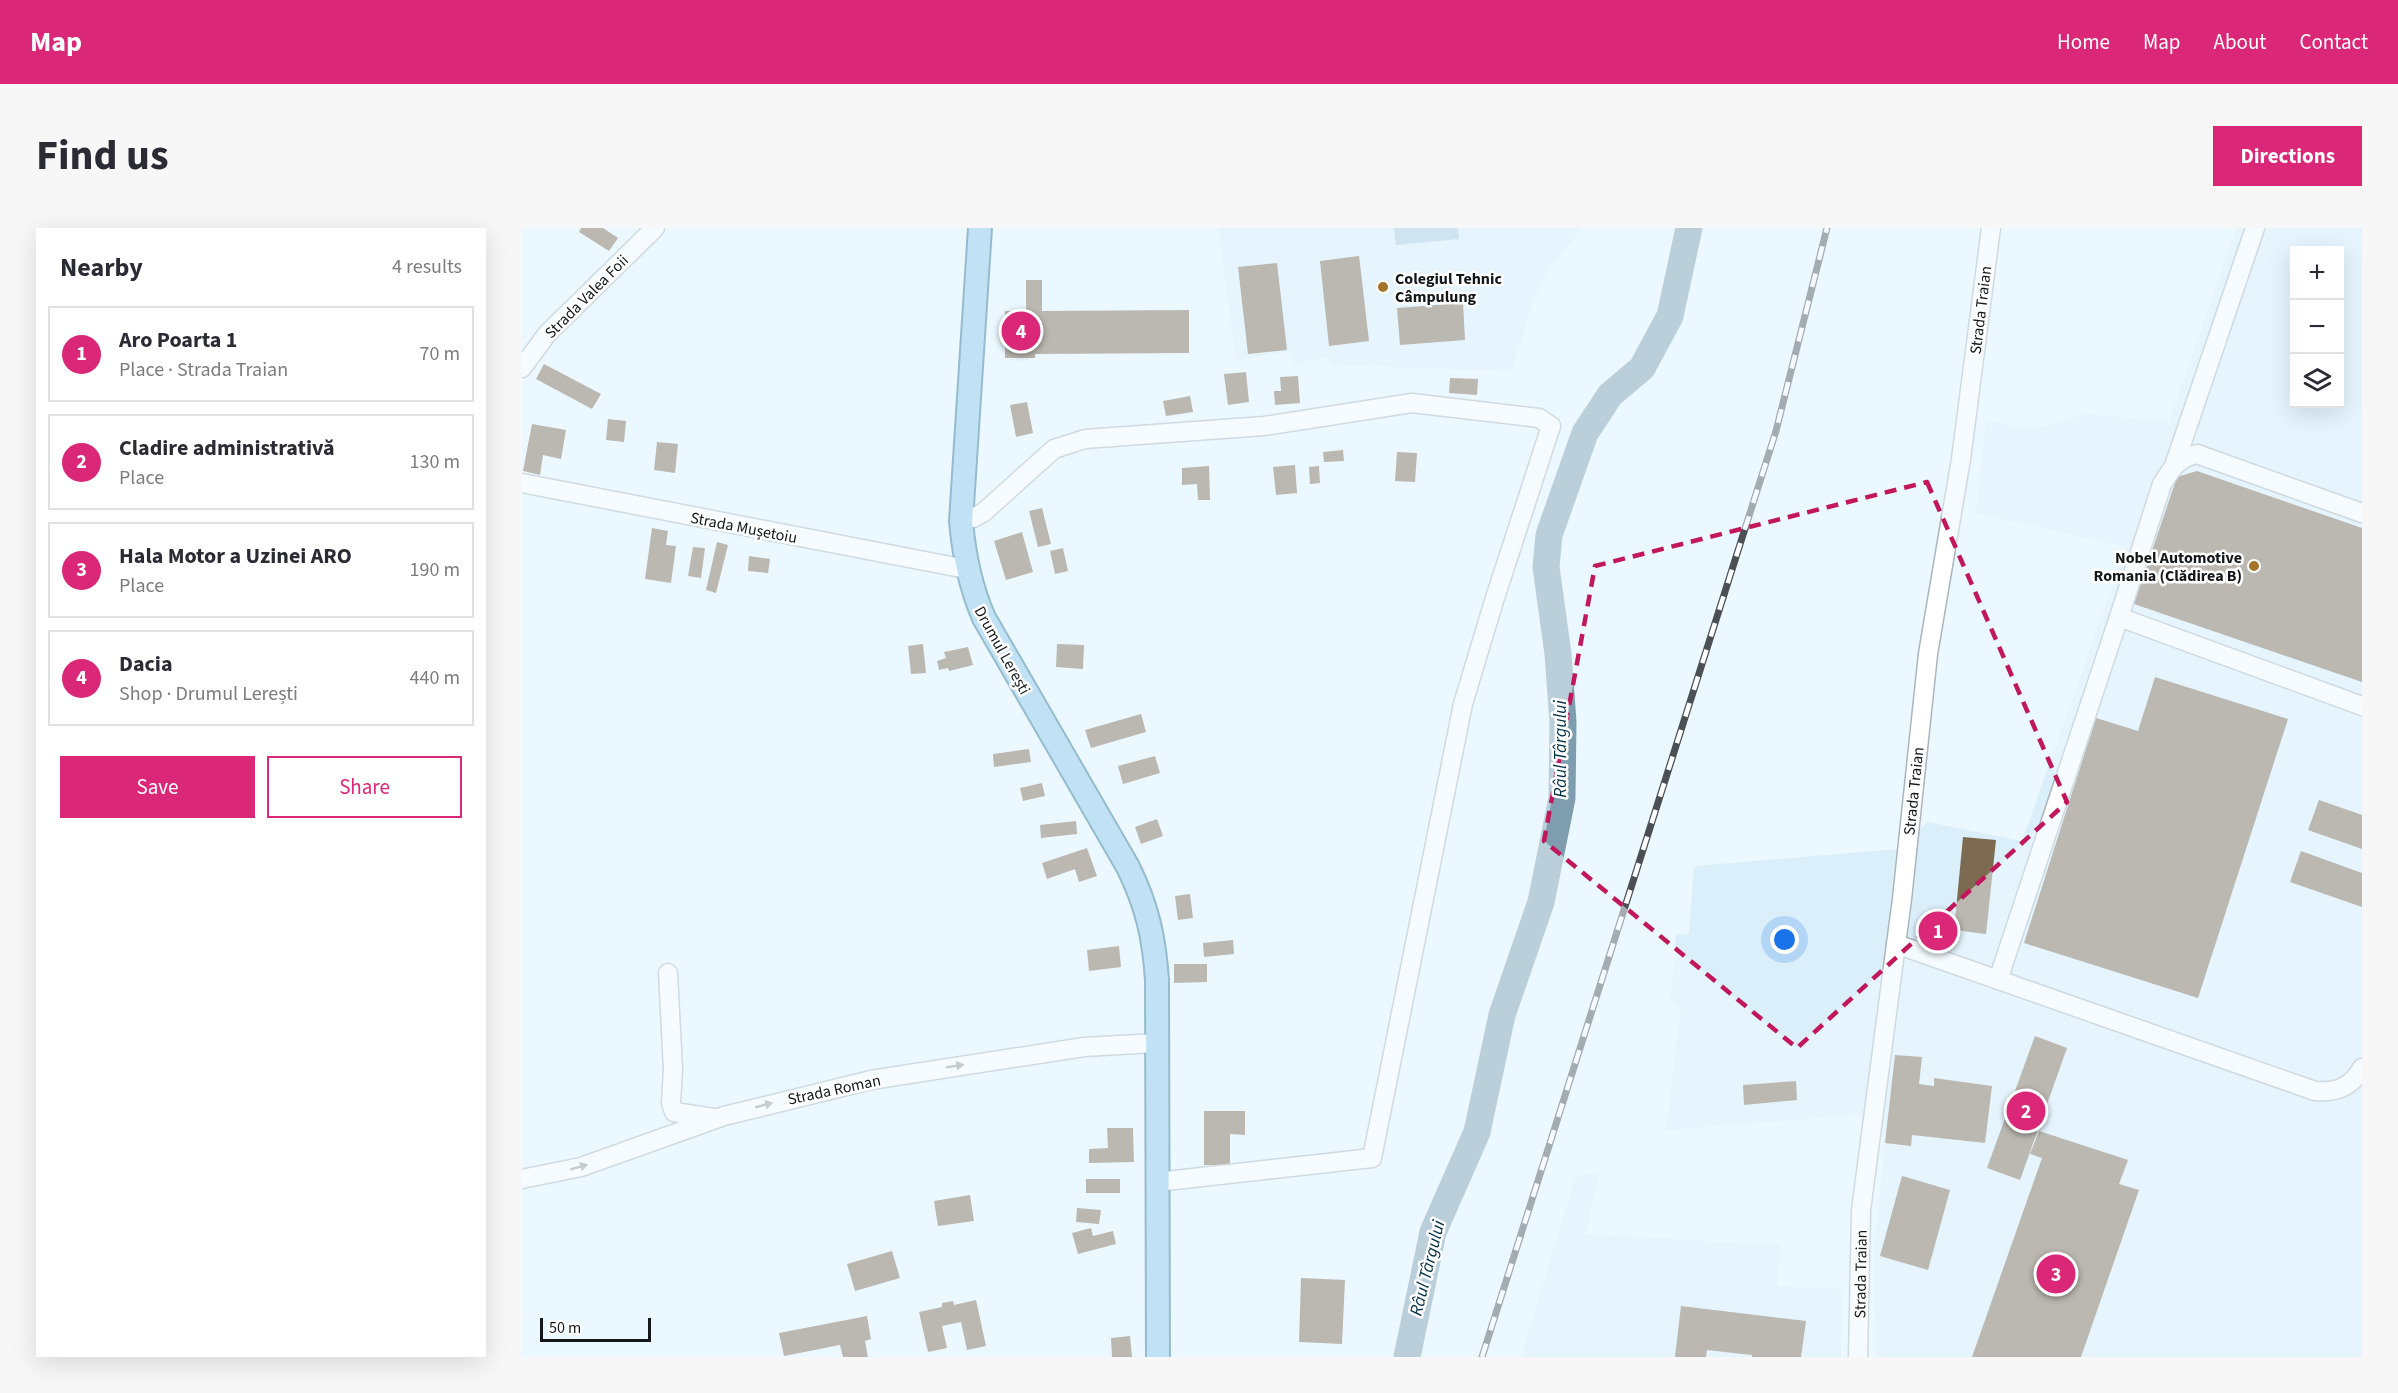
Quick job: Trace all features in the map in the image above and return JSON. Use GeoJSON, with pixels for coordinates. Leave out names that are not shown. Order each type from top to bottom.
{"type":"FeatureCollection","features":[{"type":"Feature","properties":{"kind":"main road","name":"Drumul Lerești"},"geometry":{"type":"LineString","coordinates":[[980,228],[961,521],[966,569],[974,594],[993,635],[1110,835],[1145,903],[1155,948],[1158,1357]]}},
{"type":"Feature","properties":{"kind":"street","name":"Strada Valea Foii"},"geometry":{"type":"LineString","coordinates":[[522,368],[553,328],[655,228]]}},
{"type":"Feature","properties":{"kind":"street","name":"Strada Traian"},"geometry":{"type":"LineString","coordinates":[[1858,1357],[1861,1210],[1896,944],[1928,654],[1960,459],[1991,228]]}},
{"type":"Feature","properties":{"kind":"street"},"geometry":{"type":"LineString","coordinates":[[2174,466],[2255,228]]}},
{"type":"Feature","properties":{"kind":"street"},"geometry":{"type":"LineString","coordinates":[[961,521],[984,512],[1054,449],[1085,439],[1264,426],[1412,404],[1492,411],[1539,418],[1551,426],[1463,704],[1372,1158],[1156,1182]]}},
{"type":"Feature","properties":{"kind":"street"},"geometry":{"type":"LineString","coordinates":[[1998,980],[2162,484],[2174,466],[2183,457],[2197,454],[2362,513]]}},
{"type":"Feature","properties":{"kind":"street","name":"Strada Mușetoiu"},"geometry":{"type":"LineString","coordinates":[[522,483],[966,569]]}},
{"type":"Feature","properties":{"kind":"street"},"geometry":{"type":"LineString","coordinates":[[2118,617],[2362,706]]}},
{"type":"Feature","properties":{"kind":"street"},"geometry":{"type":"LineString","coordinates":[[1896,944],[2315,1091],[2330,1092],[2344,1088],[2357,1078],[2362,1068]]}},
{"type":"Feature","properties":{"kind":"street"},"geometry":{"type":"LineString","coordinates":[[668,973],[673,1069],[671,1103],[674,1112],[715,1119]]}},
{"type":"Feature","properties":{"kind":"street","name":"Strada Roman"},"geometry":{"type":"LineString","coordinates":[[522,1179],[542,1177],[581,1167],[715,1119],[781,1101],[883,1078],[1084,1047],[1156,1043]]}},
{"type":"Feature","properties":{"kind":"highlighted area"},"geometry":{"type":"Polygon","coordinates":[[[1927,482],[2067,802],[1797,1048],[1544,841],[1595,566],[1927,482]]]}},
{"type":"Feature","properties":{"kind":"shaded area","name":"Colegiul Tehnic Câmpulung"},"geometry":{"type":"Polygon","coordinates":[[[1218,228],[1582,228],[1549,270],[1532,305],[1512,371],[1331,365],[1330,358],[1303,361],[1303,367],[1292,366],[1291,351],[1236,360],[1218,228]]]}},
{"type":"Feature","properties":{"kind":"shaded area"},"geometry":{"type":"Polygon","coordinates":[[[1394,228],[1458,228],[1459,239],[1396,245],[1394,228]]]}},
{"type":"Feature","properties":{"kind":"shaded area"},"geometry":{"type":"Polygon","coordinates":[[[2236,228],[2362,228],[2362,1357],[1878,1357],[1874,1250],[1885,1144],[1869,1114],[1666,1130],[1681,1008],[1671,999],[1676,935],[1689,934],[1694,866],[1897,849],[1928,822],[2022,841],[2126,547],[1976,513],[1986,421],[2034,429],[2087,414],[2169,421],[2236,228]]]}},
{"type":"Feature","properties":{"kind":"shaded area"},"geometry":{"type":"Polygon","coordinates":[[[1599,1172],[1586,1234],[1781,1245],[1777,1286],[1843,1289],[1841,1357],[1521,1357],[1575,1178],[1599,1172]]]}},
{"type":"Feature","properties":{"kind":"building"},"geometry":{"type":"Polygon","coordinates":[[[581,228],[603,228],[618,238],[609,251],[579,232],[581,228]]]}},
{"type":"Feature","properties":{"kind":"building"},"geometry":{"type":"Polygon","coordinates":[[[1359,256],[1369,341],[1329,346],[1320,261],[1359,256]]]}},
{"type":"Feature","properties":{"kind":"building"},"geometry":{"type":"Polygon","coordinates":[[[1277,263],[1287,350],[1248,354],[1238,267],[1277,263]]]}},
{"type":"Feature","properties":{"kind":"building"},"geometry":{"type":"Polygon","coordinates":[[[1026,280],[1042,280],[1042,311],[1189,310],[1189,353],[1035,354],[1035,358],[1005,358],[1005,311],[1026,311],[1026,280]]]}},
{"type":"Feature","properties":{"kind":"building"},"geometry":{"type":"Polygon","coordinates":[[[1463,303],[1465,340],[1400,345],[1397,308],[1463,303]]]}},
{"type":"Feature","properties":{"kind":"building"},"geometry":{"type":"Polygon","coordinates":[[[544,364],[601,394],[592,409],[536,379],[544,364]]]}},
{"type":"Feature","properties":{"kind":"building"},"geometry":{"type":"Polygon","coordinates":[[[1246,372],[1249,402],[1228,405],[1224,374],[1246,372]]]}},
{"type":"Feature","properties":{"kind":"building"},"geometry":{"type":"Polygon","coordinates":[[[1298,376],[1300,403],[1275,405],[1274,391],[1281,391],[1280,377],[1298,376]]]}},
{"type":"Feature","properties":{"kind":"building"},"geometry":{"type":"Polygon","coordinates":[[[1450,378],[1478,379],[1477,395],[1449,393],[1450,378]]]}},
{"type":"Feature","properties":{"kind":"building"},"geometry":{"type":"Polygon","coordinates":[[[1190,396],[1193,412],[1166,416],[1163,401],[1190,396]]]}},
{"type":"Feature","properties":{"kind":"building"},"geometry":{"type":"Polygon","coordinates":[[[1027,402],[1033,433],[1016,437],[1010,405],[1027,402]]]}},
{"type":"Feature","properties":{"kind":"building"},"geometry":{"type":"Polygon","coordinates":[[[608,419],[626,421],[624,442],[606,440],[608,419]]]}},
{"type":"Feature","properties":{"kind":"building"},"geometry":{"type":"Polygon","coordinates":[[[532,424],[566,430],[561,459],[543,455],[540,475],[523,471],[532,424]]]}},
{"type":"Feature","properties":{"kind":"building"},"geometry":{"type":"Polygon","coordinates":[[[657,442],[678,444],[675,473],[654,470],[657,442]]]}},
{"type":"Feature","properties":{"kind":"building"},"geometry":{"type":"Polygon","coordinates":[[[1343,450],[1344,461],[1324,462],[1323,452],[1343,450]]]}},
{"type":"Feature","properties":{"kind":"building"},"geometry":{"type":"Polygon","coordinates":[[[1397,452],[1417,453],[1415,482],[1395,481],[1397,452]]]}},
{"type":"Feature","properties":{"kind":"building"},"geometry":{"type":"Polygon","coordinates":[[[1295,465],[1297,493],[1276,495],[1273,467],[1295,465]]]}},
{"type":"Feature","properties":{"kind":"building"},"geometry":{"type":"Polygon","coordinates":[[[1209,466],[1210,500],[1198,500],[1197,484],[1182,485],[1182,468],[1209,466]]]}},
{"type":"Feature","properties":{"kind":"building"},"geometry":{"type":"Polygon","coordinates":[[[1319,466],[1320,483],[1310,484],[1309,467],[1319,466]]]}},
{"type":"Feature","properties":{"kind":"building","name":"Nobel Automotive Romania (Clădirea B)"},"geometry":{"type":"Polygon","coordinates":[[[2197,471],[2362,528],[2362,682],[2134,604],[2177,477],[2197,471]]]}},
{"type":"Feature","properties":{"kind":"building"},"geometry":{"type":"Polygon","coordinates":[[[1042,508],[1051,544],[1038,547],[1029,511],[1042,508]]]}},
{"type":"Feature","properties":{"kind":"building"},"geometry":{"type":"Polygon","coordinates":[[[652,528],[668,531],[666,545],[676,546],[671,583],[645,579],[652,528]]]}},
{"type":"Feature","properties":{"kind":"building"},"geometry":{"type":"Polygon","coordinates":[[[1022,532],[1033,572],[1006,580],[994,541],[1022,532]]]}},
{"type":"Feature","properties":{"kind":"building"},"geometry":{"type":"Polygon","coordinates":[[[717,542],[728,545],[716,593],[706,590],[717,542]]]}},
{"type":"Feature","properties":{"kind":"building"},"geometry":{"type":"Polygon","coordinates":[[[693,547],[705,548],[701,578],[688,576],[693,547]]]}},
{"type":"Feature","properties":{"kind":"building"},"geometry":{"type":"Polygon","coordinates":[[[1063,548],[1068,571],[1055,574],[1050,551],[1063,548]]]}},
{"type":"Feature","properties":{"kind":"building"},"geometry":{"type":"Polygon","coordinates":[[[749,556],[770,559],[768,573],[748,571],[749,556]]]}},
{"type":"Feature","properties":{"kind":"building"},"geometry":{"type":"Polygon","coordinates":[[[923,644],[926,673],[911,674],[908,646],[923,644]]]}},
{"type":"Feature","properties":{"kind":"building"},"geometry":{"type":"Polygon","coordinates":[[[1057,644],[1084,645],[1083,669],[1056,667],[1057,644]]]}},
{"type":"Feature","properties":{"kind":"building"},"geometry":{"type":"Polygon","coordinates":[[[968,647],[973,665],[949,671],[948,668],[939,670],[937,661],[946,658],[944,652],[968,647]]]}},
{"type":"Feature","properties":{"kind":"building"},"geometry":{"type":"Polygon","coordinates":[[[2155,677],[2288,719],[2198,998],[2024,943],[2096,718],[2138,731],[2155,677]]]}},
{"type":"Feature","properties":{"kind":"building"},"geometry":{"type":"Polygon","coordinates":[[[1141,714],[1146,732],[1091,748],[1085,730],[1141,714]]]}},
{"type":"Feature","properties":{"kind":"building"},"geometry":{"type":"Polygon","coordinates":[[[1029,749],[1031,762],[994,767],[993,754],[1029,749]]]}},
{"type":"Feature","properties":{"kind":"building"},"geometry":{"type":"Polygon","coordinates":[[[1155,756],[1160,773],[1123,784],[1118,766],[1155,756]]]}},
{"type":"Feature","properties":{"kind":"building"},"geometry":{"type":"Polygon","coordinates":[[[1042,783],[1045,796],[1023,801],[1020,788],[1042,783]]]}},
{"type":"Feature","properties":{"kind":"building"},"geometry":{"type":"Polygon","coordinates":[[[2319,800],[2362,815],[2362,849],[2308,830],[2319,800]]]}},
{"type":"Feature","properties":{"kind":"building"},"geometry":{"type":"Polygon","coordinates":[[[1157,819],[1163,836],[1141,844],[1135,827],[1157,819]]]}},
{"type":"Feature","properties":{"kind":"building"},"geometry":{"type":"Polygon","coordinates":[[[1076,821],[1077,834],[1041,838],[1040,825],[1076,821]]]}},
{"type":"Feature","properties":{"kind":"building"},"geometry":{"type":"Polygon","coordinates":[[[1963,837],[1996,840],[1986,934],[1954,930],[1963,837]]]}},
{"type":"Feature","properties":{"kind":"building"},"geometry":{"type":"Polygon","coordinates":[[[1087,848],[1097,876],[1079,882],[1075,869],[1047,879],[1042,863],[1087,848]]]}},
{"type":"Feature","properties":{"kind":"building"},"geometry":{"type":"Polygon","coordinates":[[[2301,851],[2362,873],[2362,907],[2290,882],[2301,851]]]}},
{"type":"Feature","properties":{"kind":"building"},"geometry":{"type":"Polygon","coordinates":[[[1190,894],[1193,918],[1178,920],[1175,896],[1190,894]]]}},
{"type":"Feature","properties":{"kind":"building"},"geometry":{"type":"Polygon","coordinates":[[[1929,920],[1948,922],[1946,947],[1927,945],[1929,920]]]}},
{"type":"Feature","properties":{"kind":"building"},"geometry":{"type":"Polygon","coordinates":[[[1233,940],[1234,954],[1204,957],[1203,943],[1233,940]]]}},
{"type":"Feature","properties":{"kind":"building"},"geometry":{"type":"Polygon","coordinates":[[[1119,946],[1121,967],[1089,971],[1087,950],[1119,946]]]}},
{"type":"Feature","properties":{"kind":"building"},"geometry":{"type":"Polygon","coordinates":[[[1174,964],[1207,964],[1207,982],[1174,983],[1174,964]]]}},
{"type":"Feature","properties":{"kind":"building"},"geometry":{"type":"Polygon","coordinates":[[[2035,1036],[2067,1048],[2020,1180],[1987,1168],[2035,1036]]]}},
{"type":"Feature","properties":{"kind":"building"},"geometry":{"type":"Polygon","coordinates":[[[1895,1055],[1922,1057],[1919,1084],[1934,1086],[1934,1078],[1992,1086],[1985,1143],[1912,1135],[1911,1146],[1885,1143],[1895,1055]]]}},
{"type":"Feature","properties":{"kind":"building"},"geometry":{"type":"Polygon","coordinates":[[[1796,1081],[1797,1100],[1744,1105],[1743,1085],[1796,1081]]]}},
{"type":"Feature","properties":{"kind":"building"},"geometry":{"type":"Polygon","coordinates":[[[1204,1111],[1245,1111],[1245,1135],[1230,1134],[1230,1165],[1204,1165],[1204,1111]]]}},
{"type":"Feature","properties":{"kind":"building"},"geometry":{"type":"Polygon","coordinates":[[[1107,1128],[1133,1128],[1134,1162],[1089,1163],[1089,1149],[1108,1148],[1107,1128]]]}},
{"type":"Feature","properties":{"kind":"building"},"geometry":{"type":"Polygon","coordinates":[[[2039,1131],[2128,1160],[2119,1184],[2139,1190],[2081,1357],[1972,1357],[2042,1158],[2030,1154],[2039,1131]]]}},
{"type":"Feature","properties":{"kind":"building"},"geometry":{"type":"Polygon","coordinates":[[[1902,1176],[1950,1190],[1928,1270],[1880,1256],[1902,1176]]]}},
{"type":"Feature","properties":{"kind":"building"},"geometry":{"type":"Polygon","coordinates":[[[1086,1179],[1120,1179],[1120,1193],[1086,1193],[1086,1179]]]}},
{"type":"Feature","properties":{"kind":"building"},"geometry":{"type":"Polygon","coordinates":[[[970,1195],[974,1221],[938,1226],[934,1201],[970,1195]]]}},
{"type":"Feature","properties":{"kind":"building"},"geometry":{"type":"Polygon","coordinates":[[[1077,1208],[1101,1210],[1099,1224],[1076,1222],[1077,1208]]]}},
{"type":"Feature","properties":{"kind":"building"},"geometry":{"type":"Polygon","coordinates":[[[1091,1228],[1093,1236],[1113,1231],[1116,1244],[1078,1254],[1072,1233],[1091,1228]]]}},
{"type":"Feature","properties":{"kind":"building"},"geometry":{"type":"Polygon","coordinates":[[[892,1251],[900,1278],[855,1291],[847,1264],[892,1251]]]}},
{"type":"Feature","properties":{"kind":"building"},"geometry":{"type":"Polygon","coordinates":[[[1301,1278],[1345,1280],[1342,1344],[1299,1342],[1301,1278]]]}},
{"type":"Feature","properties":{"kind":"building"},"geometry":{"type":"Polygon","coordinates":[[[976,1300],[986,1346],[967,1350],[961,1322],[942,1326],[947,1348],[928,1352],[919,1312],[942,1307],[942,1303],[953,1301],[954,1305],[976,1300]]]}},
{"type":"Feature","properties":{"kind":"building"},"geometry":{"type":"Polygon","coordinates":[[[1681,1306],[1806,1321],[1801,1357],[1752,1357],[1752,1355],[1707,1350],[1706,1357],[1675,1357],[1681,1306]]]}},
{"type":"Feature","properties":{"kind":"building"},"geometry":{"type":"Polygon","coordinates":[[[867,1316],[871,1339],[865,1341],[868,1357],[843,1357],[840,1345],[784,1356],[779,1333],[867,1316]]]}},
{"type":"Feature","properties":{"kind":"building"},"geometry":{"type":"Polygon","coordinates":[[[1130,1336],[1132,1357],[1112,1357],[1111,1338],[1130,1336]]]}},
{"type":"Feature","properties":{"kind":"waterway","name":"Râul Târgului"},"geometry":{"type":"LineString","coordinates":[[1407,1357],[1433,1232],[1477,1132],[1502,1015],[1541,902],[1562,798],[1563,722],[1558,654],[1546,567],[1549,535],[1585,433],[1610,395],[1642,368],[1670,316],[1689,228]]}},
{"type":"Feature","properties":{"kind":"railway"},"geometry":{"type":"LineString","coordinates":[[1482,1357],[1776,431],[1827,228]]}},
{"type":"Feature","properties":{"kind":"place","name":"Colegiul Tehnic Câmpulung"},"geometry":{"type":"Point","coordinates":[1383,287]}},
{"type":"Feature","properties":{"kind":"place","name":"Dacia"},"geometry":{"type":"Point","coordinates":[1021,331]}},
{"type":"Feature","properties":{"kind":"place","name":"Nobel Automotive Romania (Clădirea B)"},"geometry":{"type":"Point","coordinates":[2254,566]}},
{"type":"Feature","properties":{"kind":"place","name":"Aro Poarta 1"},"geometry":{"type":"Point","coordinates":[1938,931]}},
{"type":"Feature","properties":{"kind":"place","name":"Cladire administrativă"},"geometry":{"type":"Point","coordinates":[2026,1111]}},
{"type":"Feature","properties":{"kind":"place","name":"Hala Motor a Uzinei ARO"},"geometry":{"type":"Point","coordinates":[2056,1274]}}]}
